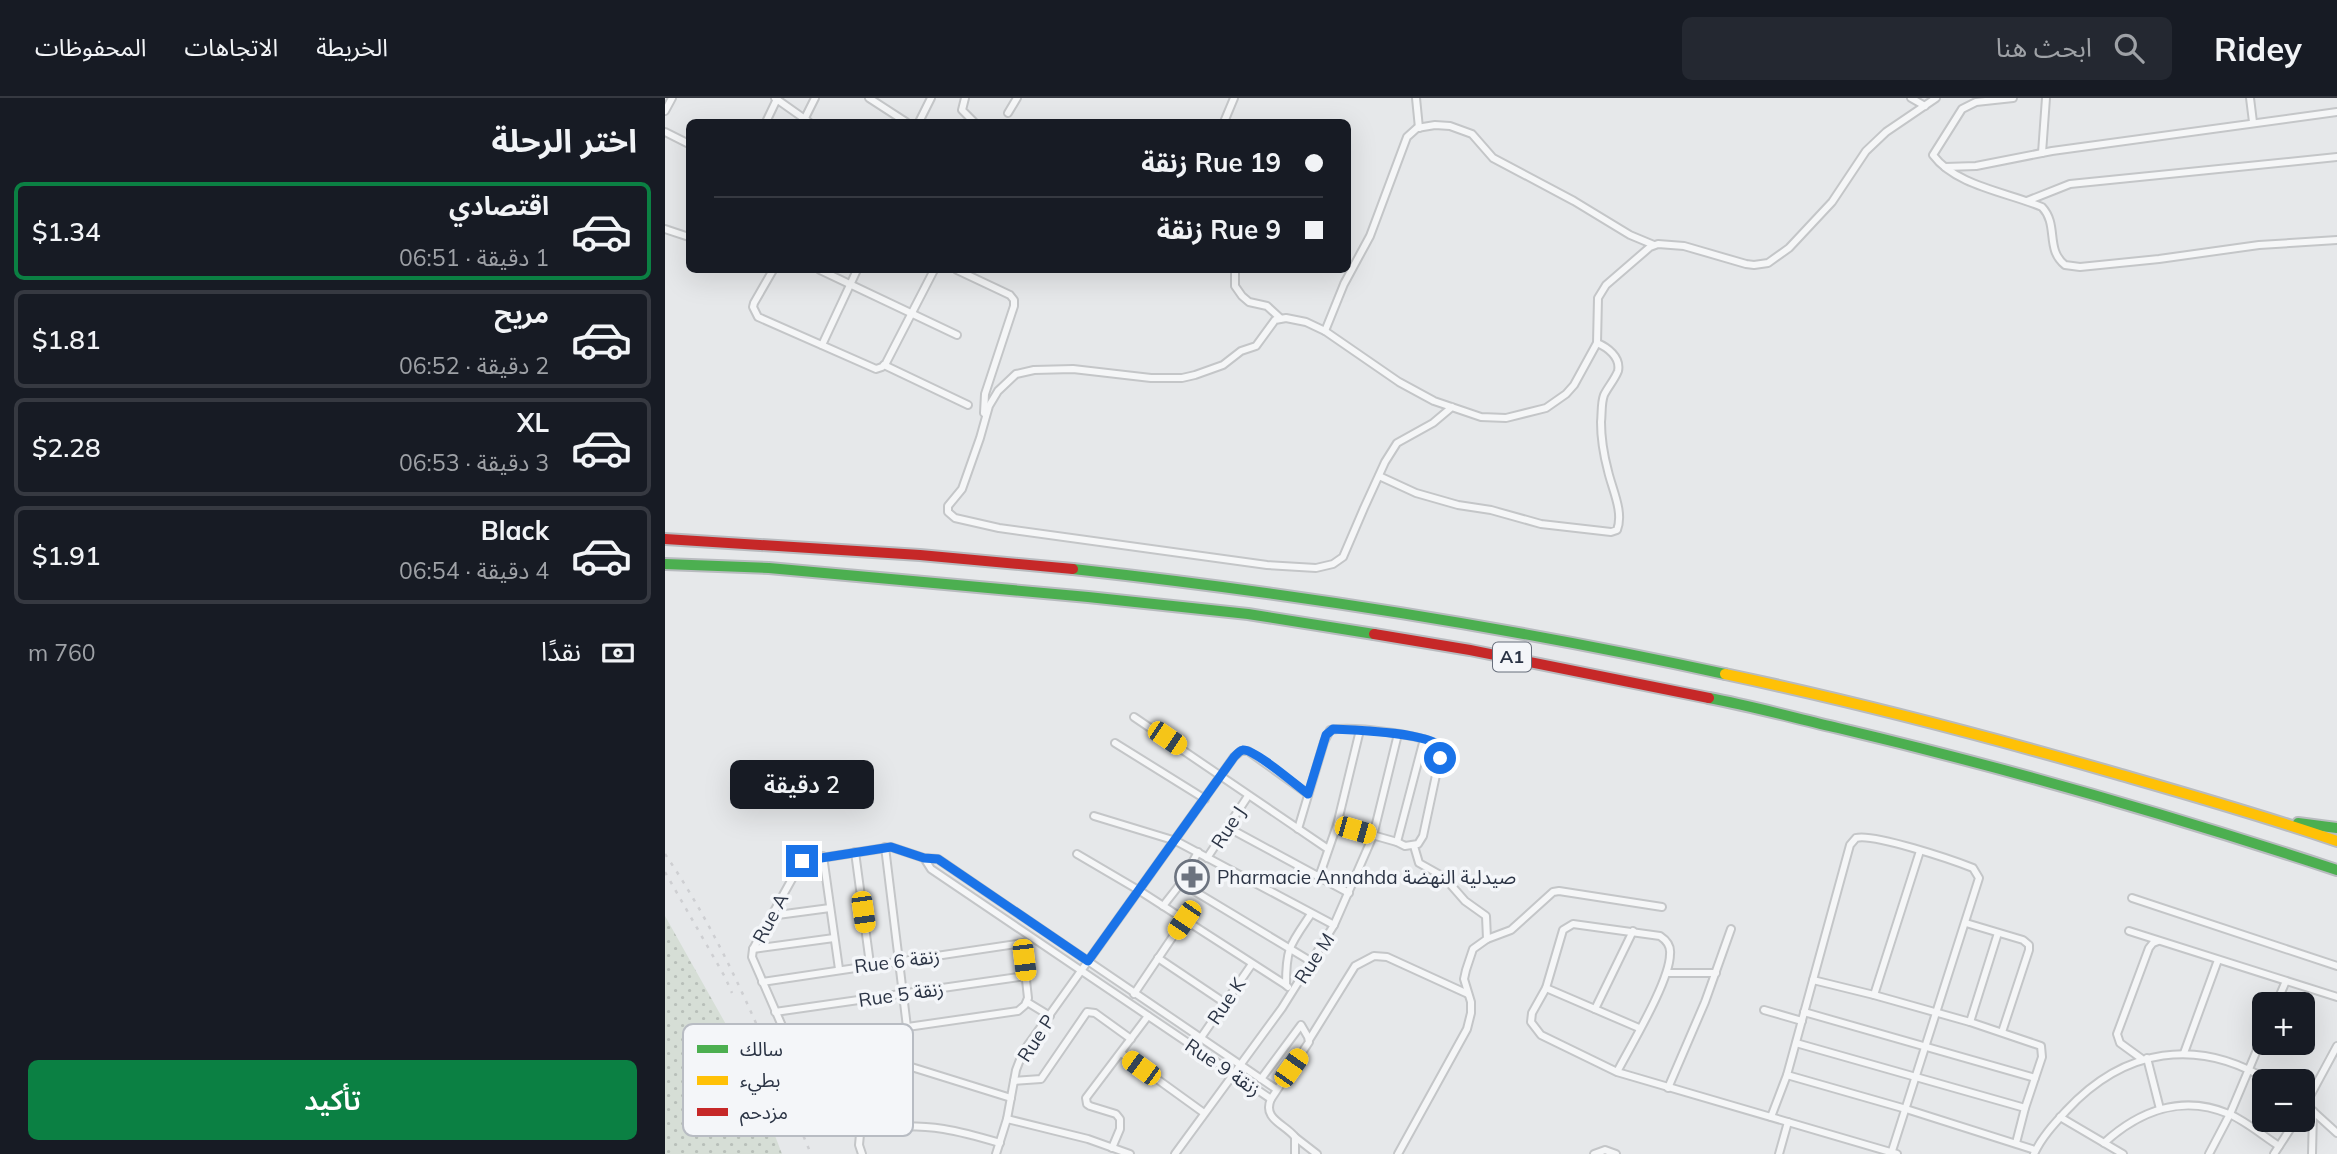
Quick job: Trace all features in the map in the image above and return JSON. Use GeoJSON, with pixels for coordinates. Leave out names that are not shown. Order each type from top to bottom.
{"type":"FeatureCollection","features":[{"type":"Feature","properties":{"kind":"highway","name":"A1"},"geometry":{"type":"LineString","coordinates":[[665,539],[964,558],[1109,572],[1266,592],[1454,621],[1675,663],[1889,711],[2277,820],[2337,841]]}},
{"type":"Feature","properties":{"kind":"highway","name":"A1"},"geometry":{"type":"LineString","coordinates":[[665,564],[769,568],[1064,594],[1248,614],[1470,650],[1715,699],[1893,741],[2065,786],[2337,870]]}},
{"type":"Feature","properties":{"kind":"highway"},"geometry":{"type":"LineString","coordinates":[[2277,820],[2337,828]]}},
{"type":"Feature","properties":{"kind":"street"},"geometry":{"type":"LineString","coordinates":[[808,119],[815,98]]}},
{"type":"Feature","properties":{"kind":"street"},"geometry":{"type":"LineString","coordinates":[[920,119],[931,98]]}},
{"type":"Feature","properties":{"kind":"street"},"geometry":{"type":"LineString","coordinates":[[965,98],[962,110],[971,119]]}},
{"type":"Feature","properties":{"kind":"street"},"geometry":{"type":"LineString","coordinates":[[1008,113],[1017,98]]}},
{"type":"Feature","properties":{"kind":"street"},"geometry":{"type":"LineString","coordinates":[[1225,119],[1234,98]]}},
{"type":"Feature","properties":{"kind":"street"},"geometry":{"type":"LineString","coordinates":[[1416,98],[1419,128]]}},
{"type":"Feature","properties":{"kind":"street"},"geometry":{"type":"LineString","coordinates":[[1911,98],[1925,106]]}},
{"type":"Feature","properties":{"kind":"street"},"geometry":{"type":"LineString","coordinates":[[1351,272],[1370,236],[1407,137],[1419,128],[1450,126],[1472,134],[1493,158],[1574,201],[1630,235],[1654,245],[1684,246],[1754,265],[1768,263],[1789,248],[1832,202],[1866,151],[1886,132],[1936,98]]}},
{"type":"Feature","properties":{"kind":"street"},"geometry":{"type":"LineString","coordinates":[[2013,98],[1976,102],[1962,109],[1933,155],[1966,181],[2042,207],[2049,215],[2053,228],[2054,252],[2059,260],[2071,267],[2159,259],[2259,245],[2337,240]]}},
{"type":"Feature","properties":{"kind":"street"},"geometry":{"type":"LineString","coordinates":[[2042,153],[2046,98]]}},
{"type":"Feature","properties":{"kind":"street"},"geometry":{"type":"LineString","coordinates":[[2250,98],[2253,122]]}},
{"type":"Feature","properties":{"kind":"street"},"geometry":{"type":"LineString","coordinates":[[665,111],[670,99]]}},
{"type":"Feature","properties":{"kind":"street"},"geometry":{"type":"LineString","coordinates":[[767,119],[776,99],[804,119]]}},
{"type":"Feature","properties":{"kind":"street"},"geometry":{"type":"LineString","coordinates":[[872,99],[902,119]]}},
{"type":"Feature","properties":{"kind":"street"},"geometry":{"type":"LineString","coordinates":[[1945,167],[1976,166],[2042,153],[2337,112]]}},
{"type":"Feature","properties":{"kind":"street"},"geometry":{"type":"LineString","coordinates":[[665,132],[686,142]]}},
{"type":"Feature","properties":{"kind":"street"},"geometry":{"type":"LineString","coordinates":[[2027,201],[2070,184],[2337,157]]}},
{"type":"Feature","properties":{"kind":"street"},"geometry":{"type":"LineString","coordinates":[[665,229],[686,236]]}},
{"type":"Feature","properties":{"kind":"street"},"geometry":{"type":"LineString","coordinates":[[985,414],[998,391],[1016,374],[1034,370],[1091,370],[1150,378],[1195,375],[1223,365],[1241,351],[1256,346],[1271,324],[1280,318],[1293,318],[1325,331],[1416,393],[1451,407],[1481,418],[1496,419],[1533,413],[1546,408],[1574,385],[1597,343],[1598,298],[1606,285],[1654,245]]}},
{"type":"Feature","properties":{"kind":"street"},"geometry":{"type":"LineString","coordinates":[[771,273],[754,303],[755,313],[762,319],[879,369],[884,365],[932,273]]}},
{"type":"Feature","properties":{"kind":"street"},"geometry":{"type":"LineString","coordinates":[[826,273],[957,335]]}},
{"type":"Feature","properties":{"kind":"street"},"geometry":{"type":"LineString","coordinates":[[822,345],[855,273]]}},
{"type":"Feature","properties":{"kind":"street"},"geometry":{"type":"LineString","coordinates":[[963,273],[1010,295],[1014,300],[984,400],[985,414],[980,438],[962,489],[947,509],[955,518],[999,528],[1267,565],[1315,568],[1333,564],[1343,557],[1379,476],[1397,443],[1433,423],[1451,407]]}},
{"type":"Feature","properties":{"kind":"street"},"geometry":{"type":"LineString","coordinates":[[1235,273],[1235,286],[1242,296],[1249,302],[1268,306],[1280,318]]}},
{"type":"Feature","properties":{"kind":"street"},"geometry":{"type":"LineString","coordinates":[[1325,331],[1351,273]]}},
{"type":"Feature","properties":{"kind":"street"},"geometry":{"type":"LineString","coordinates":[[1379,476],[1416,493],[1458,505],[1491,510],[1541,524],[1616,531],[1619,524],[1618,509],[1607,468],[1601,426],[1602,404],[1618,365],[1609,348],[1597,343]]}},
{"type":"Feature","properties":{"kind":"street"},"geometry":{"type":"LineString","coordinates":[[884,365],[968,405]]}},
{"type":"Feature","properties":{"kind":"street"},"geometry":{"type":"LineString","coordinates":[[990,378],[998,391]]}},
{"type":"Feature","properties":{"kind":"street"},"geometry":{"type":"LineString","coordinates":[[1134,717],[1328,849]]}},
{"type":"Feature","properties":{"kind":"street"},"geometry":{"type":"LineString","coordinates":[[1298,829],[1324,742],[1328,732],[1333,729],[1398,734],[1424,739],[1443,748],[1420,842],[1414,846],[1405,846],[1337,825]]}},
{"type":"Feature","properties":{"kind":"street"},"geometry":{"type":"LineString","coordinates":[[1319,877],[1337,825],[1360,730]]}},
{"type":"Feature","properties":{"kind":"street","name":"Rue M"},"geometry":{"type":"LineString","coordinates":[[1175,1154],[1282,1008],[1335,925],[1373,836],[1398,734]]}},
{"type":"Feature","properties":{"kind":"street"},"geometry":{"type":"LineString","coordinates":[[1397,842],[1424,739]]}},
{"type":"Feature","properties":{"kind":"street"},"geometry":{"type":"LineString","coordinates":[[1115,743],[1205,799]]}},
{"type":"Feature","properties":{"kind":"street","name":"Rue P"},"geometry":{"type":"LineString","coordinates":[[996,1154],[1023,1052],[1221,775],[1241,751],[1245,750],[1258,757],[1308,794]]}},
{"type":"Feature","properties":{"kind":"street","name":"Rue J"},"geometry":{"type":"LineString","coordinates":[[1207,858],[1248,796]]}},
{"type":"Feature","properties":{"kind":"street"},"geometry":{"type":"LineString","coordinates":[[1094,816],[1176,841],[1335,925]]}},
{"type":"Feature","properties":{"kind":"street"},"geometry":{"type":"LineString","coordinates":[[1227,827],[1349,893]]}},
{"type":"Feature","properties":{"kind":"street"},"geometry":{"type":"LineString","coordinates":[[1617,1072],[1667,973],[1671,953],[1660,936],[1578,923],[1566,927],[1546,988],[1532,1013],[1531,1022],[1536,1031],[1617,1072],[1893,1153],[1935,1013],[1966,923],[1979,878],[1976,872],[1968,866],[1868,836],[1854,840],[1849,849],[1787,1075],[1771,1117]]}},
{"type":"Feature","properties":{"kind":"street"},"geometry":{"type":"LineString","coordinates":[[1414,846],[1419,863],[1444,877],[1465,901],[1486,916],[1487,939]]}},
{"type":"Feature","properties":{"kind":"street"},"geometry":{"type":"LineString","coordinates":[[885,847],[907,1024]]}},
{"type":"Feature","properties":{"kind":"street","name":"Rue 9 زنقة"},"geometry":{"type":"LineString","coordinates":[[802,861],[885,847],[924,858],[938,859],[1276,1089],[1271,1098],[931,869],[924,858]]}},
{"type":"Feature","properties":{"kind":"street"},"geometry":{"type":"LineString","coordinates":[[1874,995],[1920,851]]}},
{"type":"Feature","properties":{"kind":"street"},"geometry":{"type":"LineString","coordinates":[[855,852],[870,964]]}},
{"type":"Feature","properties":{"kind":"street"},"geometry":{"type":"LineString","coordinates":[[1163,906],[1181,883],[1198,852]]}},
{"type":"Feature","properties":{"kind":"street"},"geometry":{"type":"LineString","coordinates":[[1077,854],[1140,891],[1292,991]]}},
{"type":"Feature","properties":{"kind":"street"},"geometry":{"type":"LineString","coordinates":[[823,856],[839,969]]}},
{"type":"Feature","properties":{"kind":"street","name":"Rue A"},"geometry":{"type":"LineString","coordinates":[[781,1024],[753,962],[753,949],[802,861]]}},
{"type":"Feature","properties":{"kind":"street"},"geometry":{"type":"LineString","coordinates":[[1181,883],[1313,962]]}},
{"type":"Feature","properties":{"kind":"street"},"geometry":{"type":"LineString","coordinates":[[1398,1154],[1467,1029],[1471,1013],[1464,979],[1473,949],[1487,939],[1511,930],[1553,892],[1662,907]]}},
{"type":"Feature","properties":{"kind":"street"},"geometry":{"type":"LineString","coordinates":[[2132,898],[2337,966]]}},
{"type":"Feature","properties":{"kind":"street"},"geometry":{"type":"LineString","coordinates":[[770,916],[830,908]]}},
{"type":"Feature","properties":{"kind":"street"},"geometry":{"type":"LineString","coordinates":[[1286,985],[1289,947],[1311,914]]}},
{"type":"Feature","properties":{"kind":"street"},"geometry":{"type":"LineString","coordinates":[[1134,994],[1184,920]]}},
{"type":"Feature","properties":{"kind":"street"},"geometry":{"type":"LineString","coordinates":[[1966,923],[2023,940],[2029,947],[2001,1032]]}},
{"type":"Feature","properties":{"kind":"street"},"geometry":{"type":"LineString","coordinates":[[1668,1088],[1716,973],[1731,929]]}},
{"type":"Feature","properties":{"kind":"street"},"geometry":{"type":"LineString","coordinates":[[1595,1009],[1633,931]]}},
{"type":"Feature","properties":{"kind":"street"},"geometry":{"type":"LineString","coordinates":[[2129,931],[2337,997]]}},
{"type":"Feature","properties":{"kind":"street"},"geometry":{"type":"LineString","coordinates":[[1971,1022],[1998,933]]}},
{"type":"Feature","properties":{"kind":"street"},"geometry":{"type":"LineString","coordinates":[[913,1026],[1022,1009],[1027,1002],[1022,944],[1028,935]]}},
{"type":"Feature","properties":{"kind":"street"},"geometry":{"type":"LineString","coordinates":[[753,949],[834,938]]}},
{"type":"Feature","properties":{"kind":"street"},"geometry":{"type":"LineString","coordinates":[[2160,941],[2149,948],[2116,1034],[2120,1043],[2145,1059],[2160,1109]]}},
{"type":"Feature","properties":{"kind":"street","name":"Rue 6 زنقة"},"geometry":{"type":"LineString","coordinates":[[762,982],[870,964],[1022,944]]}},
{"type":"Feature","properties":{"kind":"street"},"geometry":{"type":"LineString","coordinates":[[1276,1089],[1308,1043],[1355,965],[1374,956],[1387,957],[1469,994]]}},
{"type":"Feature","properties":{"kind":"street"},"geometry":{"type":"LineString","coordinates":[[1159,958],[1225,1003]]}},
{"type":"Feature","properties":{"kind":"street"},"geometry":{"type":"LineString","coordinates":[[2183,1054],[2218,960]]}},
{"type":"Feature","properties":{"kind":"street","name":"Rue K"},"geometry":{"type":"LineString","coordinates":[[1201,1039],[1252,964]]}},
{"type":"Feature","properties":{"kind":"street"},"geometry":{"type":"LineString","coordinates":[[1667,973],[1716,973]]}},
{"type":"Feature","properties":{"kind":"street","name":"Rue 5 زنقة"},"geometry":{"type":"LineString","coordinates":[[775,1012],[1026,976]]}},
{"type":"Feature","properties":{"kind":"street"},"geometry":{"type":"LineString","coordinates":[[1813,980],[1971,1022],[2041,1045],[2042,1057],[2016,1143]]}},
{"type":"Feature","properties":{"kind":"street"},"geometry":{"type":"LineString","coordinates":[[2281,992],[2286,981]]}},
{"type":"Feature","properties":{"kind":"street"},"geometry":{"type":"LineString","coordinates":[[1546,988],[1639,1028]]}},
{"type":"Feature","properties":{"kind":"street"},"geometry":{"type":"LineString","coordinates":[[1027,1002],[1050,1016]]}},
{"type":"Feature","properties":{"kind":"street"},"geometry":{"type":"LineString","coordinates":[[1763,1010],[1802,1021]]}},
{"type":"Feature","properties":{"kind":"street"},"geometry":{"type":"LineString","coordinates":[[1014,1081],[1041,1079],[1087,1012],[1095,1013],[1131,1039]]}},
{"type":"Feature","properties":{"kind":"street"},"geometry":{"type":"LineString","coordinates":[[1804,1012],[2035,1078]]}},
{"type":"Feature","properties":{"kind":"street"},"geometry":{"type":"LineString","coordinates":[[1112,1148],[1120,1129],[1120,1119],[1116,1114],[1090,1106],[1086,1099],[1148,1016]]}},
{"type":"Feature","properties":{"kind":"street"},"geometry":{"type":"LineString","coordinates":[[1261,1079],[1301,1025],[1308,1043]]}},
{"type":"Feature","properties":{"kind":"street"},"geometry":{"type":"LineString","coordinates":[[1796,1043],[2025,1108]]}},
{"type":"Feature","properties":{"kind":"street"},"geometry":{"type":"LineString","coordinates":[[2315,1086],[2337,1046]]}},
{"type":"Feature","properties":{"kind":"street"},"geometry":{"type":"LineString","coordinates":[[1121,1053],[1204,1113]]}},
{"type":"Feature","properties":{"kind":"street"},"geometry":{"type":"LineString","coordinates":[[1787,1075],[2016,1143],[2034,1152],[2060,1117],[2080,1096],[2109,1075],[2145,1059],[2183,1054],[2223,1060],[2252,1070]]}},
{"type":"Feature","properties":{"kind":"street"},"geometry":{"type":"LineString","coordinates":[[2209,1154],[2230,1114],[2255,1055]]}},
{"type":"Feature","properties":{"kind":"street"},"geometry":{"type":"LineString","coordinates":[[913,1066],[1011,1098]]}},
{"type":"Feature","properties":{"kind":"street"},"geometry":{"type":"LineString","coordinates":[[1271,1098],[1268,1107],[1272,1117],[1317,1154]]}},
{"type":"Feature","properties":{"kind":"street"},"geometry":{"type":"LineString","coordinates":[[2104,1143],[2137,1118],[2160,1109],[2183,1105],[2203,1106],[2230,1114],[2279,1146]]}},
{"type":"Feature","properties":{"kind":"street"},"geometry":{"type":"LineString","coordinates":[[2315,1113],[2337,1133]]}},
{"type":"Feature","properties":{"kind":"street"},"geometry":{"type":"LineString","coordinates":[[2060,1117],[2123,1154]]}},
{"type":"Feature","properties":{"kind":"street"},"geometry":{"type":"LineString","coordinates":[[1007,1119],[1130,1154]]}},
{"type":"Feature","properties":{"kind":"street"},"geometry":{"type":"LineString","coordinates":[[1779,1154],[1788,1122]]}},
{"type":"Feature","properties":{"kind":"street"},"geometry":{"type":"LineString","coordinates":[[913,1125],[938,1126],[1000,1143]]}},
{"type":"Feature","properties":{"kind":"street"},"geometry":{"type":"LineString","coordinates":[[2274,1154],[2288,1132]]}},
{"type":"Feature","properties":{"kind":"street"},"geometry":{"type":"LineString","coordinates":[[2312,1154],[2313,1132]]}},
{"type":"Feature","properties":{"kind":"street"},"geometry":{"type":"LineString","coordinates":[[860,1136],[862,1154]]}},
{"type":"Feature","properties":{"kind":"street"},"geometry":{"type":"LineString","coordinates":[[1295,1137],[1295,1154]]}},
{"type":"Feature","properties":{"kind":"street"},"geometry":{"type":"LineString","coordinates":[[1594,1154],[1605,1150],[1616,1154]]}},
{"type":"Feature","properties":{"kind":"shaded area"},"geometry":{"type":"Polygon","coordinates":[[[665,916],[726,1024],[683,1024],[683,1136],[775,1136],[782,1154],[665,1154],[665,916]]]}},
{"type":"Feature","properties":{"kind":"railway"},"geometry":{"type":"LineString","coordinates":[[665,854],[688,889],[728,962],[756,1024]]}},
{"type":"Feature","properties":{"kind":"railway"},"geometry":{"type":"LineString","coordinates":[[665,872],[732,993]]}},
{"type":"Feature","properties":{"kind":"railway"},"geometry":{"type":"LineString","coordinates":[[804,1136],[811,1154]]}},
{"type":"Feature","properties":{"kind":"traffic: fast"},"geometry":{"type":"LineString","coordinates":[[665,564],[769,568],[1088,597],[1248,614],[1374,634]]}},
{"type":"Feature","properties":{"kind":"traffic: fast"},"geometry":{"type":"LineString","coordinates":[[1073,569],[1319,600],[1482,626],[1725,674]]}},
{"type":"Feature","properties":{"kind":"traffic: fast"},"geometry":{"type":"LineString","coordinates":[[1709,698],[2027,776],[2337,870]]}},
{"type":"Feature","properties":{"kind":"traffic: fast"},"geometry":{"type":"LineString","coordinates":[[2298,823],[2337,828]]}},
{"type":"Feature","properties":{"kind":"traffic: slow"},"geometry":{"type":"LineString","coordinates":[[1725,674],[2020,746],[2228,806],[2337,841]]}},
{"type":"Feature","properties":{"kind":"traffic: jam"},"geometry":{"type":"LineString","coordinates":[[665,539],[920,555],[1073,569]]}},
{"type":"Feature","properties":{"kind":"traffic: jam"},"geometry":{"type":"LineString","coordinates":[[1374,634],[1470,650],[1709,698]]}},
{"type":"Feature","properties":{"kind":"place","name":"Pharmacie Annahda صيدلية النهضة"},"geometry":{"type":"Point","coordinates":[1192,877]}},
{"type":"Feature","properties":{"kind":"route"},"geometry":{"type":"LineString","coordinates":[[802,861],[891,847],[924,858],[938,859],[1088,961],[1234,757],[1241,751],[1245,750],[1258,757],[1308,794],[1326,735],[1333,729],[1398,734],[1424,739],[1443,748],[1440,758]]}}]}
